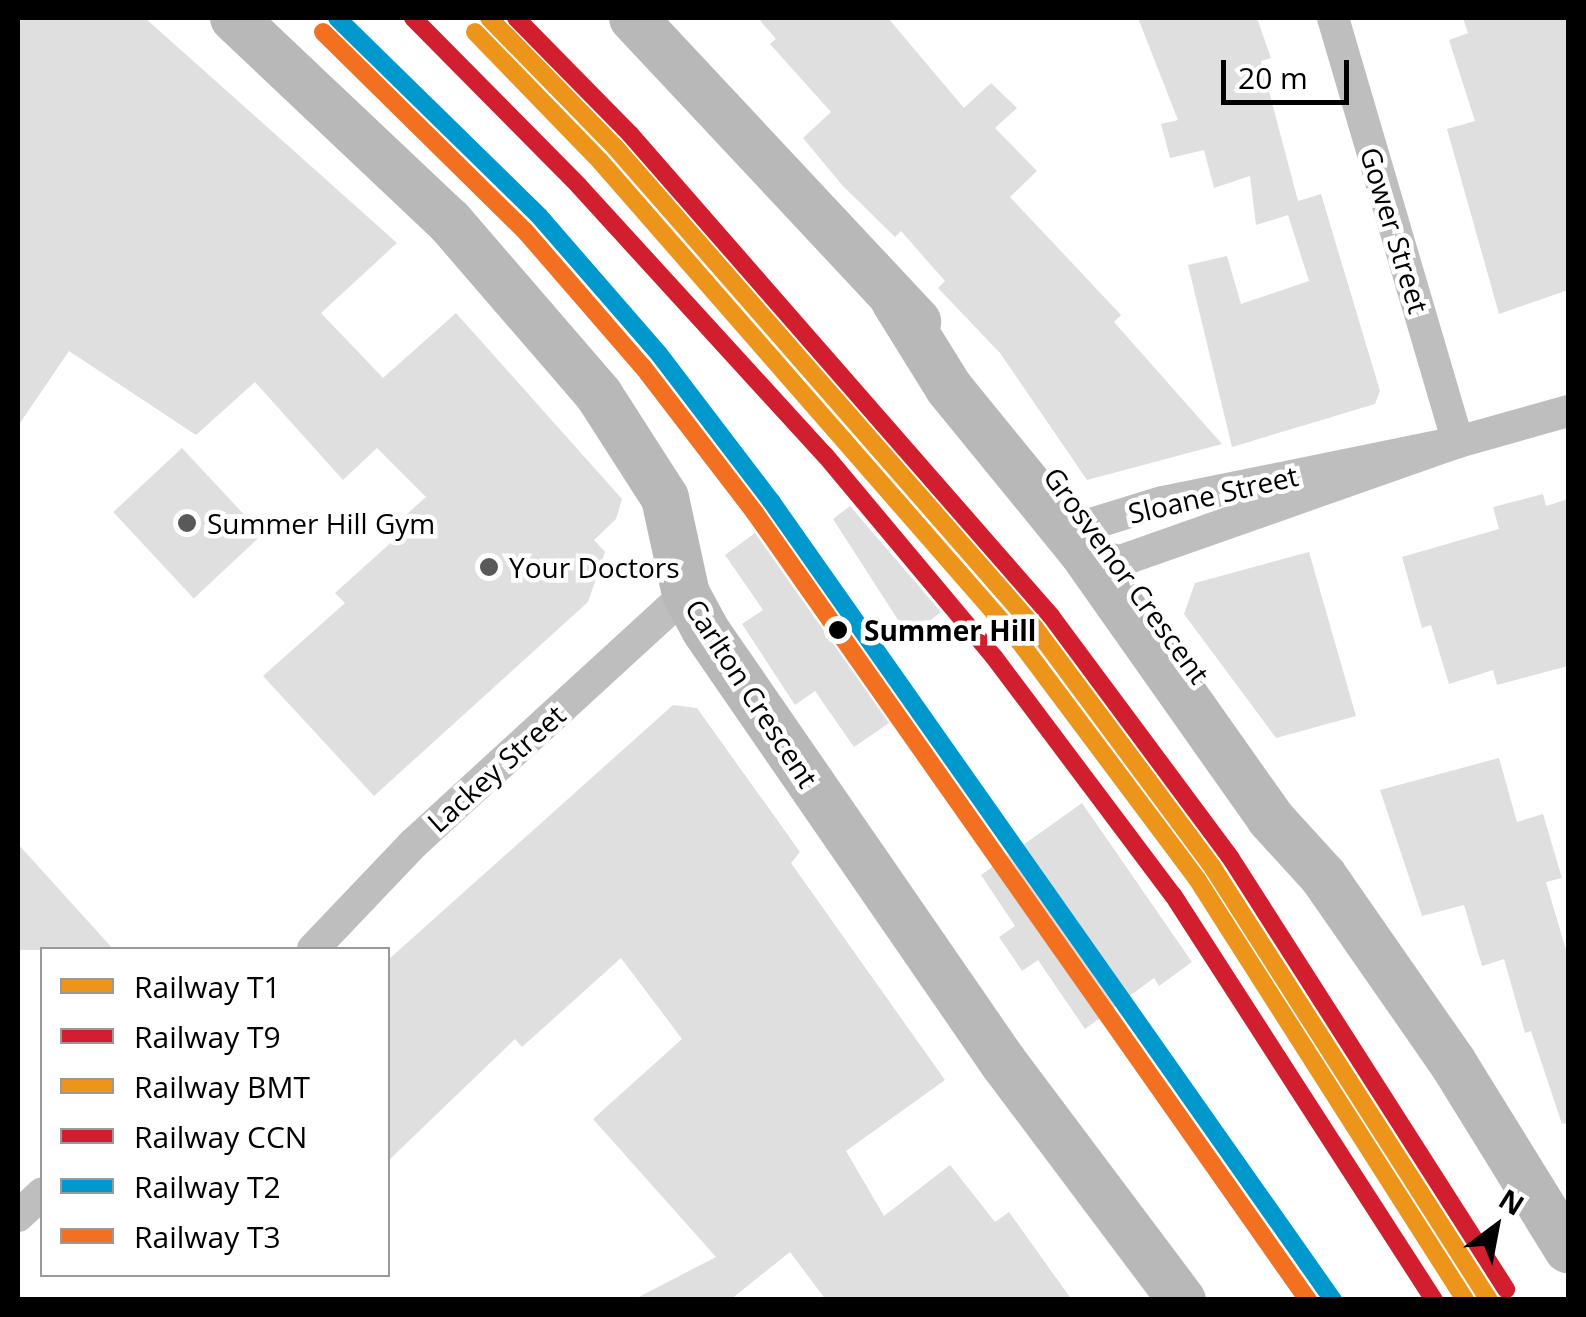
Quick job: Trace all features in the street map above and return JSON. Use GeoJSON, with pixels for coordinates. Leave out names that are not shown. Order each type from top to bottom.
{"type":"FeatureCollection","features":[{"type":"Feature","properties":{"kind":"main road","name":"Carlton Crescent"},"geometry":{"type":"LineString","coordinates":[[234,18],[449,221],[599,395],[664,498],[686,594],[728,664],[1003,1062],[1182,1300]]}},
{"type":"Feature","properties":{"kind":"main road","name":"Grosvenor Crescent"},"geometry":{"type":"LineString","coordinates":[[633,18],[895,301],[971,370],[1290,805],[1324,876],[1463,1079],[1568,1248]]}},
{"type":"Feature","properties":{"kind":"street","name":"Gower Street"},"geometry":{"type":"LineString","coordinates":[[1333,18],[1458,442]]}},
{"type":"Feature","properties":{"kind":"street","name":"Sloane Street"},"geometry":{"type":"LineString","coordinates":[[1098,545],[1568,411]]}},
{"type":"Feature","properties":{"kind":"street","name":"Sloane Street"},"geometry":{"type":"LineString","coordinates":[[1098,545],[1162,502],[1458,442]]}},
{"type":"Feature","properties":{"kind":"street","name":"Lackey Street"},"geometry":{"type":"LineString","coordinates":[[316,947],[413,844],[686,594]]}},
{"type":"Feature","properties":{"kind":"street"},"geometry":{"type":"LineString","coordinates":[[18,1216],[40,1196]]}},
{"type":"Feature","properties":{"kind":"building"},"geometry":{"type":"Polygon","coordinates":[[[18,18],[145,18],[397,243],[321,313],[383,378],[456,313],[622,499],[616,519],[594,540],[605,552],[588,602],[374,796],[263,676],[345,603],[335,593],[396,538],[389,530],[426,497],[377,448],[343,480],[255,382],[196,435],[69,351],[18,426],[18,18]]]}},
{"type":"Feature","properties":{"kind":"building"},"geometry":{"type":"Polygon","coordinates":[[[758,18],[888,18],[964,108],[991,83],[1017,108],[995,128],[1037,171],[1010,197],[1121,315],[1114,322],[1222,444],[1087,480],[1000,353],[938,288],[945,281],[901,231],[895,237],[842,185],[803,138],[831,112],[770,44],[776,39],[758,18]]]}},
{"type":"Feature","properties":{"kind":"building"},"geometry":{"type":"Polygon","coordinates":[[[1138,18],[1257,18],[1271,58],[1261,61],[1298,201],[1321,194],[1380,391],[1375,404],[1232,447],[1188,265],[1227,256],[1241,304],[1309,281],[1288,215],[1256,225],[1250,176],[1214,188],[1204,150],[1170,158],[1161,124],[1178,120],[1138,18]]]}},
{"type":"Feature","properties":{"kind":"building"},"geometry":{"type":"Polygon","coordinates":[[[1463,18],[1568,18],[1568,290],[1499,314],[1447,129],[1475,121],[1449,40],[1468,33],[1463,18]]]}},
{"type":"Feature","properties":{"kind":"building","name":"Summer Hill Gym"},"geometry":{"type":"Polygon","coordinates":[[[182,448],[262,534],[194,598],[113,512],[182,448]]]}},
{"type":"Feature","properties":{"kind":"building"},"geometry":{"type":"Polygon","coordinates":[[[1543,494],[1546,506],[1568,499],[1568,666],[1497,685],[1493,670],[1449,684],[1431,625],[1422,628],[1402,557],[1499,529],[1493,507],[1543,494]]]}},
{"type":"Feature","properties":{"kind":"building"},"geometry":{"type":"Polygon","coordinates":[[[850,506],[941,612],[909,637],[833,519],[850,506]]]}},
{"type":"Feature","properties":{"kind":"building"},"geometry":{"type":"Polygon","coordinates":[[[755,533],[889,723],[854,747],[815,691],[795,705],[742,624],[763,610],[725,555],[755,533]]]}},
{"type":"Feature","properties":{"kind":"building"},"geometry":{"type":"Polygon","coordinates":[[[1309,552],[1356,716],[1276,738],[1184,614],[1195,583],[1309,552]]]}},
{"type":"Feature","properties":{"kind":"building"},"geometry":{"type":"Polygon","coordinates":[[[673,705],[697,708],[800,852],[791,863],[945,1080],[846,1151],[884,1216],[950,1165],[995,1222],[1009,1212],[1072,1300],[826,1300],[790,1252],[730,1300],[633,1300],[716,1257],[593,1119],[682,1039],[621,958],[522,1047],[515,1039],[390,1159],[390,958],[673,705]]]}},
{"type":"Feature","properties":{"kind":"building"},"geometry":{"type":"Polygon","coordinates":[[[1499,758],[1517,822],[1543,814],[1562,878],[1546,882],[1568,957],[1568,1123],[1562,1124],[1531,1031],[1525,1033],[1504,959],[1482,966],[1464,905],[1422,916],[1380,790],[1499,758]]]}},
{"type":"Feature","properties":{"kind":"building"},"geometry":{"type":"Polygon","coordinates":[[[1082,803],[1192,962],[1159,986],[1154,978],[1085,1029],[1038,960],[1022,971],[999,937],[1015,926],[981,875],[1082,803]]]}},
{"type":"Feature","properties":{"kind":"building"},"geometry":{"type":"Polygon","coordinates":[[[18,844],[111,947],[18,950],[18,844]]]}},
{"type":"Feature","properties":{"kind":"rail line","name":"T2"},"geometry":{"type":"LineString","coordinates":[[337,18],[540,217],[659,354],[771,501],[1333,1300]]}},
{"type":"Feature","properties":{"kind":"rail line","name":"T9"},"geometry":{"type":"LineString","coordinates":[[413,18],[579,186],[825,455],[994,657],[1173,895],[1434,1300]]}},
{"type":"Feature","properties":{"kind":"rail line","name":"T1"},"geometry":{"type":"LineString","coordinates":[[489,18],[615,147],[1035,628],[1213,868],[1489,1300]]}},
{"type":"Feature","properties":{"kind":"rail line","name":"CCN"},"geometry":{"type":"LineString","coordinates":[[516,18],[630,134],[1051,616],[1230,857],[1506,1289]]}},
{"type":"Feature","properties":{"kind":"rail line","name":"T3"},"geometry":{"type":"LineString","coordinates":[[323,32],[525,231],[643,367],[755,513],[1308,1300]]}},
{"type":"Feature","properties":{"kind":"rail line","name":"BMT"},"geometry":{"type":"LineString","coordinates":[[475,32],[600,161],[1019,641],[1197,879],[1465,1300]]}},
{"type":"Feature","properties":{"kind":"place","name":"Summer Hill Gym"},"geometry":{"type":"Point","coordinates":[187,523]}},
{"type":"Feature","properties":{"kind":"place","name":"Your Doctors"},"geometry":{"type":"Point","coordinates":[489,567]}},
{"type":"Feature","properties":{"kind":"place","name":"Summer Hill"},"geometry":{"type":"Point","coordinates":[838,630]}}]}
